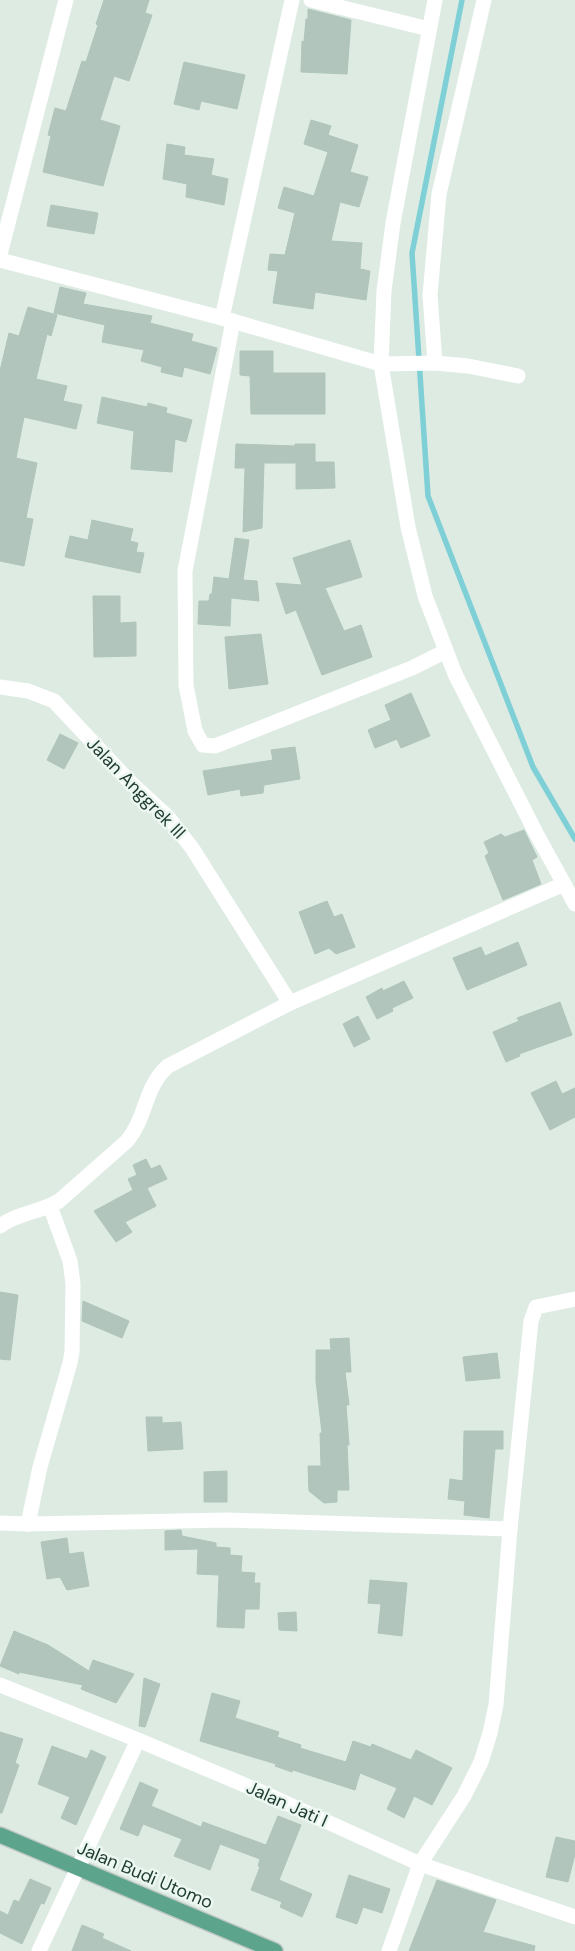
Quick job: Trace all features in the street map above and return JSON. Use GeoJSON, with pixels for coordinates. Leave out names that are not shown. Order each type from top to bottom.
{"type":"FeatureCollection","features":[{"type":"Feature","properties":{"kind":"main road","name":"Jalan Budi Utomo"},"geometry":{"type":"LineString","coordinates":[[0,1835],[275,1951]]}},
{"type":"Feature","properties":{"kind":"street"},"geometry":{"type":"LineString","coordinates":[[0,254],[66,0]]}},
{"type":"Feature","properties":{"kind":"street"},"geometry":{"type":"LineString","coordinates":[[292,0],[228,320],[185,572],[186,685],[195,731],[203,745],[215,746],[412,668],[446,652]]}},
{"type":"Feature","properties":{"kind":"street"},"geometry":{"type":"LineString","coordinates":[[311,0],[429,29]]}},
{"type":"Feature","properties":{"kind":"street"},"geometry":{"type":"LineString","coordinates":[[435,0],[393,223],[384,291],[387,364],[408,527],[424,596],[455,674],[575,904]]}},
{"type":"Feature","properties":{"kind":"street"},"geometry":{"type":"LineString","coordinates":[[428,362],[430,295],[440,194],[484,0]]}},
{"type":"Feature","properties":{"kind":"street"},"geometry":{"type":"LineString","coordinates":[[0,260],[387,364],[428,362],[468,366],[518,376]]}},
{"type":"Feature","properties":{"kind":"street","name":"Jalan Anggrek III"},"geometry":{"type":"LineString","coordinates":[[0,686],[28,691],[54,701],[130,782],[168,817],[192,848],[290,1003]]}},
{"type":"Feature","properties":{"kind":"street"},"geometry":{"type":"LineString","coordinates":[[0,1226],[7,1221],[50,1206],[59,1200],[131,1136],[141,1120],[153,1082],[158,1074],[168,1066],[290,1003],[564,884]]}},
{"type":"Feature","properties":{"kind":"street"},"geometry":{"type":"LineString","coordinates":[[28,1524],[40,1467],[72,1352],[73,1284],[70,1261],[50,1206]]}},
{"type":"Feature","properties":{"kind":"street"},"geometry":{"type":"LineString","coordinates":[[389,1951],[420,1864],[464,1796],[481,1762],[490,1733],[496,1705],[510,1529],[533,1312],[536,1307],[543,1304],[575,1299]]}},
{"type":"Feature","properties":{"kind":"street"},"geometry":{"type":"LineString","coordinates":[[0,1523],[228,1520],[510,1529]]}},
{"type":"Feature","properties":{"kind":"street","name":"Jalan Jati I"},"geometry":{"type":"LineString","coordinates":[[0,1685],[266,1794],[420,1864],[575,1917]]}},
{"type":"Feature","properties":{"kind":"street"},"geometry":{"type":"LineString","coordinates":[[39,1951],[138,1740]]}},
{"type":"Feature","properties":{"kind":"building"},"geometry":{"type":"Polygon","coordinates":[[[104,0],[149,0],[145,13],[152,15],[129,81],[114,76],[100,120],[120,126],[103,186],[43,172],[51,136],[48,135],[55,108],[66,111],[82,61],[86,62],[104,0]]]}},
{"type":"Feature","properties":{"kind":"building"},"geometry":{"type":"Polygon","coordinates":[[[308,9],[351,20],[347,74],[301,72],[302,41],[304,42],[308,9]]]}},
{"type":"Feature","properties":{"kind":"building"},"geometry":{"type":"Polygon","coordinates":[[[184,62],[245,75],[237,109],[201,101],[199,110],[174,104],[184,62]]]}},
{"type":"Feature","properties":{"kind":"building"},"geometry":{"type":"Polygon","coordinates":[[[311,120],[331,126],[328,135],[358,145],[350,172],[368,177],[359,207],[340,202],[331,241],[362,243],[360,269],[370,271],[366,300],[315,292],[313,309],[273,303],[278,271],[268,270],[270,254],[285,255],[295,213],[278,208],[284,187],[314,196],[328,152],[304,144],[311,120]]]}},
{"type":"Feature","properties":{"kind":"building"},"geometry":{"type":"Polygon","coordinates":[[[167,144],[185,147],[184,155],[214,159],[211,175],[228,179],[224,205],[186,197],[187,184],[163,179],[167,144]]]}},
{"type":"Feature","properties":{"kind":"building"},"geometry":{"type":"Polygon","coordinates":[[[51,205],[98,213],[94,234],[47,226],[51,205]]]}},
{"type":"Feature","properties":{"kind":"building"},"geometry":{"type":"Polygon","coordinates":[[[60,287],[86,293],[83,304],[152,316],[150,323],[193,334],[191,341],[217,348],[210,374],[184,367],[182,377],[161,372],[162,367],[141,361],[144,350],[102,342],[105,325],[54,313],[60,287]]]}},
{"type":"Feature","properties":{"kind":"building"},"geometry":{"type":"Polygon","coordinates":[[[28,307],[57,315],[51,336],[47,334],[36,379],[67,386],[63,401],[82,405],[76,429],[24,417],[16,458],[37,463],[26,518],[33,519],[24,566],[0,561],[0,371],[9,333],[19,336],[28,307]]]}},
{"type":"Feature","properties":{"kind":"building"},"geometry":{"type":"Polygon","coordinates":[[[240,351],[273,351],[273,373],[325,373],[325,414],[251,414],[250,376],[240,375],[240,351]]]}},
{"type":"Feature","properties":{"kind":"building"},"geometry":{"type":"Polygon","coordinates":[[[102,397],[147,407],[148,403],[167,408],[166,413],[192,420],[186,442],[175,439],[172,472],[131,469],[134,431],[97,423],[102,397]]]}},
{"type":"Feature","properties":{"kind":"building"},"geometry":{"type":"Polygon","coordinates":[[[236,444],[295,446],[295,444],[315,444],[315,462],[334,462],[335,488],[296,489],[296,463],[264,463],[262,528],[243,532],[245,468],[235,468],[236,444]]]}},
{"type":"Feature","properties":{"kind":"building"},"geometry":{"type":"Polygon","coordinates":[[[92,520],[133,529],[130,541],[138,543],[136,552],[144,553],[140,573],[65,557],[70,536],[88,540],[92,520]]]}},
{"type":"Feature","properties":{"kind":"building"},"geometry":{"type":"Polygon","coordinates":[[[235,538],[249,540],[243,580],[257,581],[259,601],[231,598],[230,626],[198,624],[199,601],[209,601],[210,594],[212,594],[214,577],[229,579],[235,538]]]}},
{"type":"Feature","properties":{"kind":"building"},"geometry":{"type":"Polygon","coordinates":[[[350,540],[362,577],[325,588],[344,631],[361,625],[372,657],[322,675],[296,610],[286,614],[276,583],[302,585],[293,558],[350,540]]]}},
{"type":"Feature","properties":{"kind":"building"},"geometry":{"type":"Polygon","coordinates":[[[93,596],[120,596],[120,623],[136,622],[136,656],[94,657],[93,596]]]}},
{"type":"Feature","properties":{"kind":"building"},"geometry":{"type":"Polygon","coordinates":[[[261,634],[268,684],[229,689],[225,637],[261,634]]]}},
{"type":"Feature","properties":{"kind":"building"},"geometry":{"type":"Polygon","coordinates":[[[411,693],[430,736],[401,748],[397,739],[375,748],[368,730],[391,720],[385,705],[411,693]]]}},
{"type":"Feature","properties":{"kind":"building"},"geometry":{"type":"Polygon","coordinates":[[[60,734],[78,743],[64,769],[47,760],[60,734]]]}},
{"type":"Feature","properties":{"kind":"building"},"geometry":{"type":"Polygon","coordinates":[[[295,747],[300,779],[264,785],[263,793],[241,796],[240,789],[208,795],[203,771],[273,760],[271,750],[295,747]]]}},
{"type":"Feature","properties":{"kind":"building"},"geometry":{"type":"Polygon","coordinates":[[[524,830],[537,857],[532,860],[541,884],[503,900],[485,856],[489,853],[484,842],[501,834],[505,837],[524,830]]]}},
{"type":"Feature","properties":{"kind":"building"},"geometry":{"type":"Polygon","coordinates":[[[327,901],[334,917],[342,914],[355,947],[336,954],[329,948],[315,954],[299,912],[327,901]]]}},
{"type":"Feature","properties":{"kind":"building"},"geometry":{"type":"Polygon","coordinates":[[[518,942],[527,965],[467,990],[453,958],[481,947],[485,956],[518,942]]]}},
{"type":"Feature","properties":{"kind":"building"},"geometry":{"type":"Polygon","coordinates":[[[404,981],[413,998],[392,1008],[393,1011],[377,1019],[366,997],[382,988],[383,991],[404,981]]]}},
{"type":"Feature","properties":{"kind":"building"},"geometry":{"type":"Polygon","coordinates":[[[560,1002],[572,1035],[519,1054],[520,1056],[506,1062],[493,1032],[519,1021],[517,1018],[560,1002]]]}},
{"type":"Feature","properties":{"kind":"building"},"geometry":{"type":"Polygon","coordinates":[[[358,1016],[370,1039],[354,1047],[343,1024],[358,1016]]]}},
{"type":"Feature","properties":{"kind":"building"},"geometry":{"type":"Polygon","coordinates":[[[556,1081],[562,1094],[575,1088],[575,1117],[550,1130],[531,1093],[556,1081]]]}},
{"type":"Feature","properties":{"kind":"building"},"geometry":{"type":"Polygon","coordinates":[[[146,1159],[151,1169],[160,1165],[167,1179],[147,1188],[156,1206],[125,1222],[132,1232],[116,1242],[94,1211],[133,1190],[128,1179],[137,1175],[133,1165],[146,1159]]]}},
{"type":"Feature","properties":{"kind":"building"},"geometry":{"type":"Polygon","coordinates":[[[0,1292],[18,1295],[10,1360],[0,1359],[0,1292]]]}},
{"type":"Feature","properties":{"kind":"building"},"geometry":{"type":"Polygon","coordinates":[[[83,1301],[129,1321],[122,1338],[82,1321],[83,1301]]]}},
{"type":"Feature","properties":{"kind":"building"},"geometry":{"type":"Polygon","coordinates":[[[349,1338],[351,1372],[345,1372],[349,1405],[346,1405],[349,1445],[347,1445],[349,1490],[337,1490],[337,1502],[324,1503],[309,1491],[308,1466],[321,1466],[320,1433],[322,1433],[316,1381],[316,1350],[331,1350],[330,1339],[349,1338]]]}},
{"type":"Feature","properties":{"kind":"building"},"geometry":{"type":"Polygon","coordinates":[[[497,1353],[500,1378],[466,1381],[463,1357],[497,1353]]]}},
{"type":"Feature","properties":{"kind":"building"},"geometry":{"type":"Polygon","coordinates":[[[146,1417],[162,1417],[162,1423],[181,1422],[183,1449],[148,1451],[146,1417]]]}},
{"type":"Feature","properties":{"kind":"building"},"geometry":{"type":"Polygon","coordinates":[[[464,1431],[503,1431],[503,1449],[495,1449],[489,1518],[464,1515],[465,1501],[448,1499],[450,1479],[463,1481],[464,1431]]]}},
{"type":"Feature","properties":{"kind":"building"},"geometry":{"type":"Polygon","coordinates":[[[227,1471],[227,1502],[204,1502],[204,1472],[227,1471]]]}},
{"type":"Feature","properties":{"kind":"building"},"geometry":{"type":"Polygon","coordinates":[[[181,1530],[182,1536],[216,1543],[216,1547],[230,1548],[230,1555],[242,1556],[241,1572],[255,1573],[254,1583],[260,1583],[259,1609],[245,1609],[244,1628],[217,1627],[219,1575],[197,1574],[198,1549],[165,1550],[165,1531],[181,1530]]]}},
{"type":"Feature","properties":{"kind":"building"},"geometry":{"type":"Polygon","coordinates":[[[67,1538],[69,1554],[83,1552],[89,1586],[67,1590],[60,1577],[47,1579],[41,1542],[67,1538]]]}},
{"type":"Feature","properties":{"kind":"building"},"geometry":{"type":"Polygon","coordinates":[[[370,1580],[407,1583],[402,1636],[378,1633],[381,1604],[368,1603],[370,1580]]]}},
{"type":"Feature","properties":{"kind":"building"},"geometry":{"type":"Polygon","coordinates":[[[296,1612],[297,1631],[279,1630],[278,1613],[296,1612]]]}},
{"type":"Feature","properties":{"kind":"building"},"geometry":{"type":"Polygon","coordinates":[[[14,1631],[48,1645],[89,1671],[93,1660],[134,1674],[116,1703],[81,1689],[83,1685],[19,1672],[19,1674],[0,1666],[14,1631]]]}},
{"type":"Feature","properties":{"kind":"building"},"geometry":{"type":"Polygon","coordinates":[[[144,1678],[160,1684],[145,1727],[139,1726],[144,1678]]]}},
{"type":"Feature","properties":{"kind":"building"},"geometry":{"type":"Polygon","coordinates":[[[212,1693],[240,1701],[235,1718],[279,1732],[277,1737],[301,1745],[300,1748],[346,1762],[353,1741],[371,1747],[372,1744],[411,1760],[416,1750],[452,1768],[432,1805],[414,1796],[404,1818],[387,1809],[397,1788],[360,1773],[355,1790],[293,1770],[292,1772],[275,1766],[276,1764],[200,1741],[212,1693]]]}},
{"type":"Feature","properties":{"kind":"building"},"geometry":{"type":"Polygon","coordinates":[[[0,1732],[23,1739],[15,1763],[19,1765],[2,1813],[0,1813],[0,1732]]]}},
{"type":"Feature","properties":{"kind":"building"},"geometry":{"type":"Polygon","coordinates":[[[52,1746],[87,1759],[91,1750],[106,1757],[76,1825],[61,1818],[70,1797],[38,1784],[52,1746]]]}},
{"type":"Feature","properties":{"kind":"building"},"geometry":{"type":"Polygon","coordinates":[[[140,1782],[158,1790],[151,1806],[201,1827],[203,1822],[266,1845],[278,1816],[301,1825],[279,1880],[312,1894],[302,1917],[280,1907],[282,1902],[251,1890],[260,1867],[258,1866],[260,1859],[220,1844],[210,1870],[174,1856],[182,1839],[143,1824],[138,1836],[120,1829],[140,1782]]]}},
{"type":"Feature","properties":{"kind":"building"},"geometry":{"type":"Polygon","coordinates":[[[556,1837],[575,1841],[575,1854],[568,1882],[546,1877],[556,1837]]]}},
{"type":"Feature","properties":{"kind":"building"},"geometry":{"type":"Polygon","coordinates":[[[349,1875],[390,1889],[382,1913],[363,1907],[357,1924],[336,1917],[349,1875]]]}},
{"type":"Feature","properties":{"kind":"building"},"geometry":{"type":"Polygon","coordinates":[[[30,1879],[51,1888],[44,1904],[41,1903],[22,1944],[0,1933],[0,1911],[8,1915],[14,1900],[19,1902],[30,1879]]]}},
{"type":"Feature","properties":{"kind":"building"},"geometry":{"type":"Polygon","coordinates":[[[437,1880],[496,1900],[483,1932],[535,1946],[534,1951],[409,1951],[437,1880]]]}},
{"type":"Feature","properties":{"kind":"building"},"geometry":{"type":"Polygon","coordinates":[[[82,1925],[104,1934],[102,1938],[131,1951],[72,1951],[82,1925]]]}},
{"type":"Feature","properties":{"kind":"waterway"},"geometry":{"type":"LineString","coordinates":[[462,0],[412,253],[428,496],[533,767],[575,839]]}}]}
